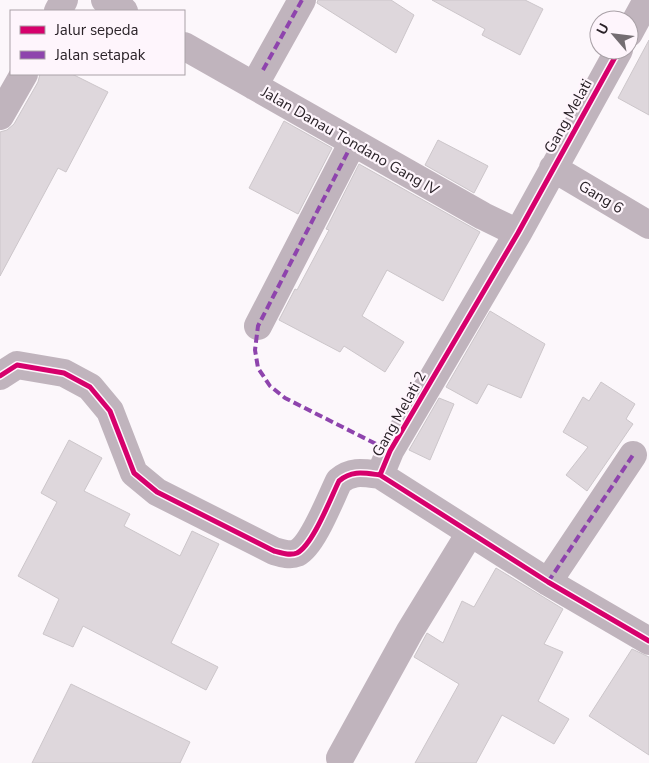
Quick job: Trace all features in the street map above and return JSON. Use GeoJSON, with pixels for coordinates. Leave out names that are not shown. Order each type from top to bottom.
{"type":"FeatureCollection","features":[{"type":"Feature","properties":{"kind":"street"},"geometry":{"type":"LineString","coordinates":[[105,0],[122,10]]}},
{"type":"Feature","properties":{"kind":"street"},"geometry":{"type":"LineString","coordinates":[[254,86],[302,0]]}},
{"type":"Feature","properties":{"kind":"street"},"geometry":{"type":"LineString","coordinates":[[639,15],[647,0]]}},
{"type":"Feature","properties":{"kind":"street","name":"Jalan Danau Tondano Gang IV"},"geometry":{"type":"LineString","coordinates":[[185,47],[483,216],[518,233]]}},
{"type":"Feature","properties":{"kind":"street","name":"Gang Melati"},"geometry":{"type":"LineString","coordinates":[[553,168],[613,60]]}},
{"type":"Feature","properties":{"kind":"street"},"geometry":{"type":"LineString","coordinates":[[0,116],[23,75]]}},
{"type":"Feature","properties":{"kind":"street"},"geometry":{"type":"LineString","coordinates":[[258,326],[353,142]]}},
{"type":"Feature","properties":{"kind":"street","name":"Gang 6"},"geometry":{"type":"LineString","coordinates":[[553,168],[649,225]]}},
{"type":"Feature","properties":{"kind":"street","name":"Gang Melati 2"},"geometry":{"type":"LineString","coordinates":[[553,168],[518,233],[390,451],[380,475],[548,582],[649,641]]}},
{"type":"Feature","properties":{"kind":"street"},"geometry":{"type":"LineString","coordinates":[[0,376],[17,365],[64,374],[90,387],[110,411],[134,473],[156,492],[274,551],[286,554],[297,553],[309,543],[339,481],[347,475],[358,472],[380,475]]}},
{"type":"Feature","properties":{"kind":"street"},"geometry":{"type":"LineString","coordinates":[[548,582],[633,455]]}},
{"type":"Feature","properties":{"kind":"street"},"geometry":{"type":"LineString","coordinates":[[340,758],[410,632],[470,533]]}},
{"type":"Feature","properties":{"kind":"building"},"geometry":{"type":"Polygon","coordinates":[[[318,0],[391,0],[414,15],[396,53],[317,3],[318,0]]]}},
{"type":"Feature","properties":{"kind":"building"},"geometry":{"type":"Polygon","coordinates":[[[432,0],[525,0],[543,9],[520,55],[482,35],[485,29],[432,0]]]}},
{"type":"Feature","properties":{"kind":"building"},"geometry":{"type":"Polygon","coordinates":[[[649,40],[649,115],[618,98],[649,40]]]}},
{"type":"Feature","properties":{"kind":"building"},"geometry":{"type":"Polygon","coordinates":[[[40,75],[74,75],[108,92],[66,172],[58,168],[0,276],[0,132],[7,130],[14,124],[38,82],[40,75]]]}},
{"type":"Feature","properties":{"kind":"building"},"geometry":{"type":"Polygon","coordinates":[[[284,121],[332,148],[298,214],[249,188],[284,121]]]}},
{"type":"Feature","properties":{"kind":"building"},"geometry":{"type":"Polygon","coordinates":[[[438,140],[488,166],[474,193],[425,165],[438,140]]]}},
{"type":"Feature","properties":{"kind":"building"},"geometry":{"type":"Polygon","coordinates":[[[359,164],[480,232],[443,301],[387,270],[362,316],[404,342],[385,372],[344,346],[340,352],[279,320],[329,230],[326,229],[359,164]]]}},
{"type":"Feature","properties":{"kind":"building"},"geometry":{"type":"Polygon","coordinates":[[[490,311],[545,344],[521,398],[488,384],[477,404],[446,387],[490,311]]]}},
{"type":"Feature","properties":{"kind":"building"},"geometry":{"type":"Polygon","coordinates":[[[601,382],[635,404],[626,419],[633,424],[587,491],[566,475],[588,447],[563,432],[583,397],[589,401],[601,382]]]}},
{"type":"Feature","properties":{"kind":"building"},"geometry":{"type":"Polygon","coordinates":[[[439,398],[454,404],[430,460],[409,450],[439,398]]]}},
{"type":"Feature","properties":{"kind":"building"},"geometry":{"type":"Polygon","coordinates":[[[69,440],[102,458],[84,491],[130,514],[124,526],[180,556],[192,531],[219,544],[171,643],[218,667],[206,690],[83,626],[73,647],[43,634],[59,599],[18,576],[57,502],[41,493],[69,440]]]}},
{"type":"Feature","properties":{"kind":"building"},"geometry":{"type":"Polygon","coordinates":[[[496,568],[563,609],[544,644],[563,652],[538,701],[569,719],[554,744],[502,715],[476,763],[415,763],[459,684],[414,657],[427,633],[443,643],[462,601],[474,607],[496,568]]]}},
{"type":"Feature","properties":{"kind":"building"},"geometry":{"type":"Polygon","coordinates":[[[632,649],[649,657],[649,755],[589,716],[632,649]]]}},
{"type":"Feature","properties":{"kind":"building"},"geometry":{"type":"Polygon","coordinates":[[[71,684],[190,742],[180,763],[32,763],[71,684]]]}},
{"type":"Feature","properties":{"kind":"marked path"},"geometry":{"type":"LineString","coordinates":[[263,70],[302,0]]}},
{"type":"Feature","properties":{"kind":"marked path"},"geometry":{"type":"LineString","coordinates":[[353,142],[258,326],[255,350],[258,368],[270,386],[285,398],[390,451]]}},
{"type":"Feature","properties":{"kind":"marked path"},"geometry":{"type":"LineString","coordinates":[[548,582],[633,455]]}},
{"type":"Feature","properties":{"kind":"cycle path"},"geometry":{"type":"LineString","coordinates":[[380,475],[390,451],[518,233],[613,60]]}},
{"type":"Feature","properties":{"kind":"cycle path"},"geometry":{"type":"LineString","coordinates":[[0,376],[17,365],[64,373],[90,387],[110,411],[134,473],[157,492],[274,551],[291,554],[297,553],[303,548],[315,531],[339,481],[349,475],[358,473],[380,475],[548,582],[649,641]]}}]}
